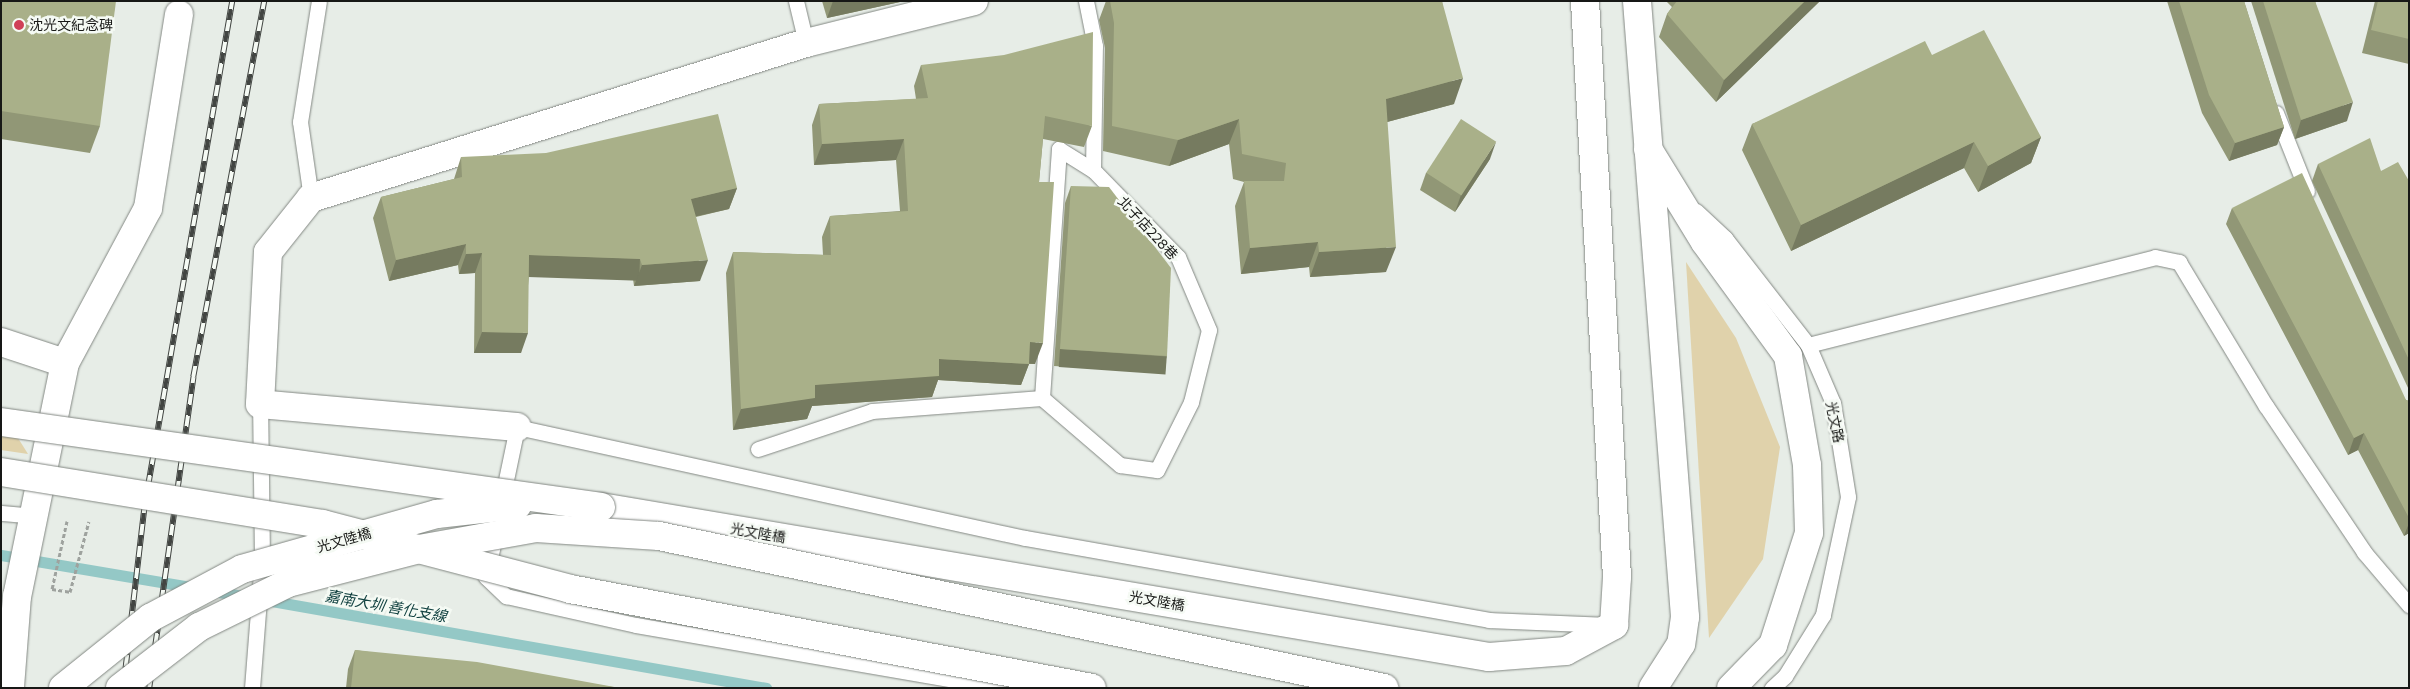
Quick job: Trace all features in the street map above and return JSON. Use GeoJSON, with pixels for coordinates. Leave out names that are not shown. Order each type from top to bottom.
{"type":"FeatureCollection","features":[{"type":"Feature","properties":{"kind":"street"},"geometry":{"type":"LineString","coordinates":[[517,427],[260,404],[268,252],[311,198],[806,43],[937,6],[974,1]]}},
{"type":"Feature","properties":{"kind":"street"},"geometry":{"type":"LineString","coordinates":[[1585,1],[1617,578],[1614,625]]}},
{"type":"Feature","properties":{"kind":"street"},"geometry":{"type":"LineString","coordinates":[[1637,1],[1646,146],[1685,617],[1681,644],[1653,688]]}},
{"type":"Feature","properties":{"kind":"street"},"geometry":{"type":"LineString","coordinates":[[10,688],[18,596],[65,363],[148,208],[179,14]]}},
{"type":"Feature","properties":{"kind":"street"},"geometry":{"type":"LineString","coordinates":[[1646,146],[1705,242],[1788,356],[1807,465],[1809,533],[1773,645],[1732,688]]}},
{"type":"Feature","properties":{"kind":"street"},"geometry":{"type":"LineString","coordinates":[[1,342],[65,363]]}},
{"type":"Feature","properties":{"kind":"street"},"geometry":{"type":"LineString","coordinates":[[1,422],[601,507]]}},
{"type":"Feature","properties":{"kind":"street"},"geometry":{"type":"LineString","coordinates":[[1,472],[323,524],[570,589],[1092,688]]}},
{"type":"Feature","properties":{"kind":"street","name":"光文陸橋"},"geometry":{"type":"LineString","coordinates":[[63,688],[150,618],[242,569],[437,514],[535,503],[601,507],[1489,656],[1566,651],[1614,625]]}},
{"type":"Feature","properties":{"kind":"street","name":"光文陸橋"},"geometry":{"type":"LineString","coordinates":[[120,688],[199,627],[288,583],[419,549],[536,528],[659,536],[1384,688]]}},
{"type":"Feature","properties":{"kind":"street"},"geometry":{"type":"LineString","coordinates":[[1,631],[18,596]]}},
{"type":"Feature","properties":{"kind":"lane"},"geometry":{"type":"LineString","coordinates":[[311,198],[300,122],[319,1]]}},
{"type":"Feature","properties":{"kind":"lane"},"geometry":{"type":"LineString","coordinates":[[796,1],[806,43]]}},
{"type":"Feature","properties":{"kind":"lane"},"geometry":{"type":"LineString","coordinates":[[1086,1],[1095,46],[1093,170]]}},
{"type":"Feature","properties":{"kind":"lane"},"geometry":{"type":"LineString","coordinates":[[2271,96],[2289,152],[2314,206]]}},
{"type":"Feature","properties":{"kind":"lane","name":"北子店228巷"},"geometry":{"type":"LineString","coordinates":[[1059,149],[1093,170],[1178,257],[1209,330],[1191,402],[1157,470],[1120,465],[1042,398],[1059,149]]}},
{"type":"Feature","properties":{"kind":"lane","name":"光文路"},"geometry":{"type":"LineString","coordinates":[[1674,191],[1726,238],[1808,345],[1833,403],[1848,497],[1823,615],[1785,676],[1772,688]]}},
{"type":"Feature","properties":{"kind":"lane"},"geometry":{"type":"LineString","coordinates":[[1808,345],[2155,257],[2179,262],[2266,406],[2364,552],[2409,605]]}},
{"type":"Feature","properties":{"kind":"lane"},"geometry":{"type":"LineString","coordinates":[[1,357],[65,363]]}},
{"type":"Feature","properties":{"kind":"lane"},"geometry":{"type":"LineString","coordinates":[[758,448],[872,411],[1042,398]]}},
{"type":"Feature","properties":{"kind":"lane"},"geometry":{"type":"LineString","coordinates":[[252,688],[253,653],[262,560],[260,404]]}},
{"type":"Feature","properties":{"kind":"lane"},"geometry":{"type":"LineString","coordinates":[[999,688],[636,625],[506,596],[486,577],[517,427],[1025,538],[1489,620],[1614,625]]}},
{"type":"Feature","properties":{"kind":"lane"},"geometry":{"type":"LineString","coordinates":[[1,513],[35,516]]}},
{"type":"Feature","properties":{"kind":"shaded area"},"geometry":{"type":"Polygon","coordinates":[[[1686,262],[1736,338],[1780,447],[1763,559],[1709,638],[1686,262]]]}},
{"type":"Feature","properties":{"kind":"shaded area"},"geometry":{"type":"Polygon","coordinates":[[[1,411],[28,454],[1,450],[1,411]]]}},
{"type":"Feature","properties":{"kind":"building"},"geometry":{"type":"Polygon","coordinates":[[[1,1],[116,1],[100,126],[1,111],[1,1]]]}},
{"type":"Feature","properties":{"kind":"building"},"geometry":{"type":"Polygon","coordinates":[[[1110,1],[1442,1],[1463,78],[1386,99],[1396,247],[1319,252],[1318,242],[1250,248],[1244,181],[1284,181],[1286,163],[1242,154],[1239,119],[1178,140],[1112,126],[1114,23],[1110,1]]]}},
{"type":"Feature","properties":{"kind":"building"},"geometry":{"type":"Polygon","coordinates":[[[1677,1],[1805,1],[1724,80],[1667,14],[1677,1]]]}},
{"type":"Feature","properties":{"kind":"building"},"geometry":{"type":"Polygon","coordinates":[[[2179,1],[2244,1],[2284,127],[2235,143],[2209,95],[2179,1]]]}},
{"type":"Feature","properties":{"kind":"building"},"geometry":{"type":"Polygon","coordinates":[[[2263,1],[2315,1],[2353,102],[2301,120],[2263,1]]]}},
{"type":"Feature","properties":{"kind":"building"},"geometry":{"type":"Polygon","coordinates":[[[2378,1],[2409,1],[2409,39],[2371,30],[2378,1]]]}},
{"type":"Feature","properties":{"kind":"building"},"geometry":{"type":"Polygon","coordinates":[[[1984,30],[2041,137],[1988,166],[1974,142],[1801,225],[1752,124],[1925,41],[1932,55],[1984,30]]]}},
{"type":"Feature","properties":{"kind":"building"},"geometry":{"type":"Polygon","coordinates":[[[1093,32],[1092,126],[1045,116],[1039,182],[1054,182],[1043,343],[1030,342],[1029,364],[939,359],[939,376],[815,385],[815,398],[741,409],[733,252],[831,255],[830,216],[908,211],[904,139],[822,144],[819,104],[928,98],[921,65],[1004,55],[1093,32]]]}},
{"type":"Feature","properties":{"kind":"building"},"geometry":{"type":"Polygon","coordinates":[[[718,114],[737,188],[691,199],[708,260],[642,265],[640,259],[529,255],[528,333],[482,332],[482,253],[466,254],[466,244],[396,260],[381,197],[462,177],[461,157],[546,153],[718,114]]]}},
{"type":"Feature","properties":{"kind":"building"},"geometry":{"type":"Polygon","coordinates":[[[1461,119],[1496,142],[1461,196],[1426,173],[1461,119]]]}},
{"type":"Feature","properties":{"kind":"building"},"geometry":{"type":"Polygon","coordinates":[[[2370,138],[2381,171],[2398,162],[2409,181],[2409,360],[2318,164],[2370,138]]]}},
{"type":"Feature","properties":{"kind":"building"},"geometry":{"type":"Polygon","coordinates":[[[2302,173],[2406,400],[2409,401],[2409,518],[2364,433],[2354,438],[2232,208],[2302,173]]]}},
{"type":"Feature","properties":{"kind":"building"},"geometry":{"type":"Polygon","coordinates":[[[1071,186],[1109,187],[1171,268],[1167,356],[1060,349],[1071,186]]]}},
{"type":"Feature","properties":{"kind":"building"},"geometry":{"type":"Polygon","coordinates":[[[355,650],[477,662],[620,688],[351,688],[355,650]]]}},
{"type":"Feature","properties":{"kind":"waterway","name":"嘉南大圳 善化支線"},"geometry":{"type":"LineString","coordinates":[[1,555],[196,588]]}},
{"type":"Feature","properties":{"kind":"waterway","name":"嘉南大圳 善化支線"},"geometry":{"type":"LineString","coordinates":[[212,591],[248,597]]}},
{"type":"Feature","properties":{"kind":"waterway","name":"嘉南大圳 善化支線"},"geometry":{"type":"LineString","coordinates":[[266,600],[766,688]]}},
{"type":"Feature","properties":{"kind":"railway"},"geometry":{"type":"LineString","coordinates":[[123,688],[144,508],[232,1]]}},
{"type":"Feature","properties":{"kind":"railway"},"geometry":{"type":"LineString","coordinates":[[149,688],[193,377],[264,1]]}},
{"type":"Feature","properties":{"kind":"place","name":"沈光文紀念碑"},"geometry":{"type":"Point","coordinates":[19,25]}}]}
